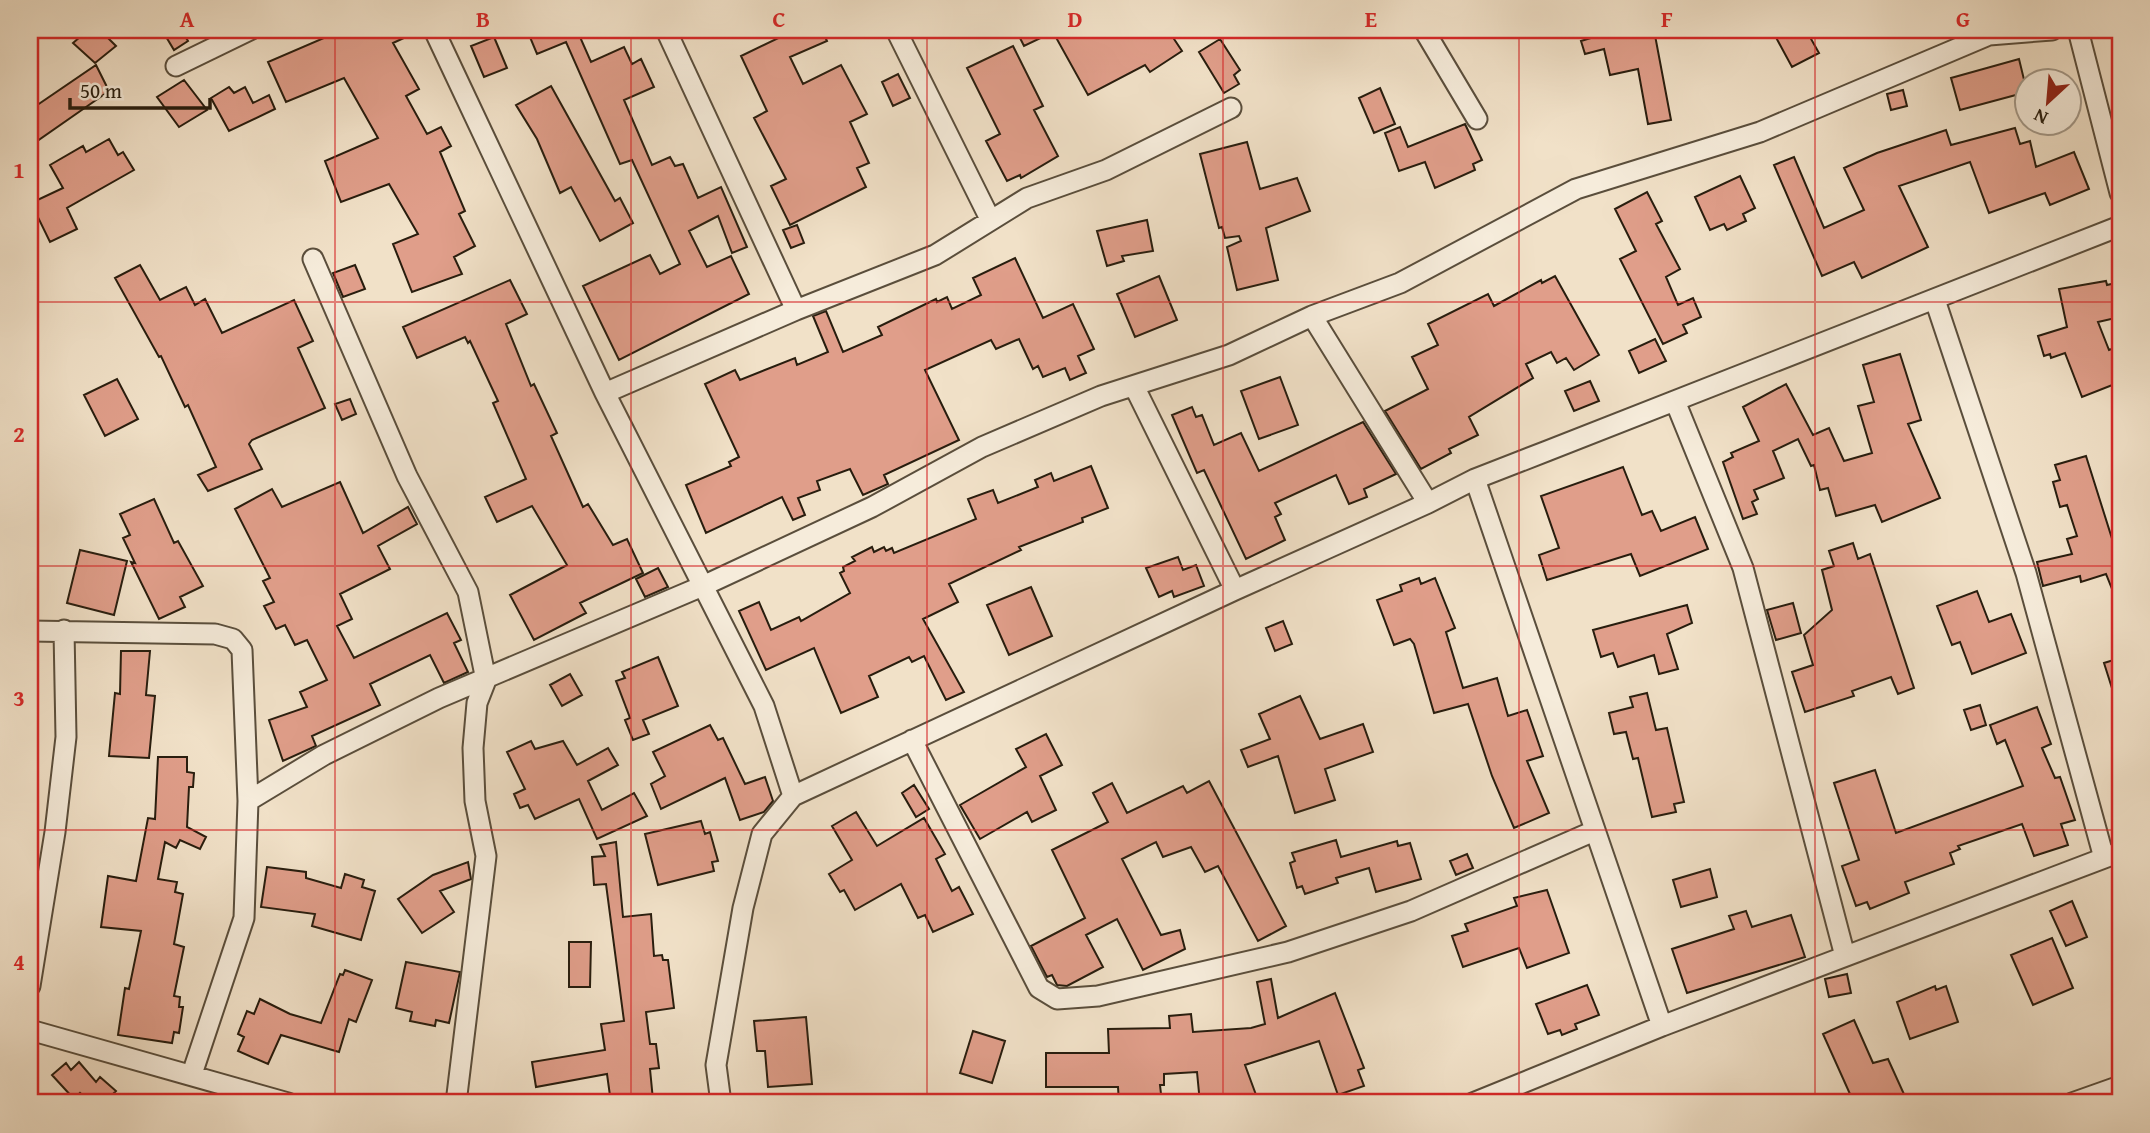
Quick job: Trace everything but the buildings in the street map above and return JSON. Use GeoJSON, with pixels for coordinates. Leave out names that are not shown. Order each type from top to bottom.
{"type":"FeatureCollection","features":[{"type":"Feature","properties":{"kind":"street"},"geometry":{"type":"LineString","coordinates":[[176,66],[250,30]]}},
{"type":"Feature","properties":{"kind":"street"},"geometry":{"type":"LineString","coordinates":[[434,30],[605,393],[705,585],[764,706],[793,796]]}},
{"type":"Feature","properties":{"kind":"street"},"geometry":{"type":"LineString","coordinates":[[666,30],[796,310]]}},
{"type":"Feature","properties":{"kind":"street"},"geometry":{"type":"LineString","coordinates":[[896,30],[990,219]]}},
{"type":"Feature","properties":{"kind":"street"},"geometry":{"type":"LineString","coordinates":[[1424,30],[1477,119]]}},
{"type":"Feature","properties":{"kind":"street"},"geometry":{"type":"LineString","coordinates":[[248,802],[324,755],[439,698],[705,585],[872,507],[982,447],[1101,396],[1135,388],[1229,355],[1312,316],[1399,283],[1576,189],[1760,132],[1990,35],[2052,30]]}},
{"type":"Feature","properties":{"kind":"street"},"geometry":{"type":"LineString","coordinates":[[2078,30],[2120,193]]}},
{"type":"Feature","properties":{"kind":"street"},"geometry":{"type":"LineString","coordinates":[[605,393],[796,310],[935,256],[1027,198],[1106,170],[1231,108]]}},
{"type":"Feature","properties":{"kind":"street"},"geometry":{"type":"LineString","coordinates":[[721,1103],[716,1065],[743,908],[762,834],[793,796],[1475,479],[2120,226]]}},
{"type":"Feature","properties":{"kind":"street"},"geometry":{"type":"LineString","coordinates":[[313,259],[407,476],[468,592],[486,680],[477,703],[473,748],[475,801],[486,856],[456,1103]]}},
{"type":"Feature","properties":{"kind":"street"},"geometry":{"type":"LineString","coordinates":[[1473,1103],[1662,1026],[2112,855],[2026,573],[1935,300]]}},
{"type":"Feature","properties":{"kind":"street"},"geometry":{"type":"LineString","coordinates":[[1312,316],[1428,503]]}},
{"type":"Feature","properties":{"kind":"street"},"geometry":{"type":"LineString","coordinates":[[1135,388],[1235,590]]}},
{"type":"Feature","properties":{"kind":"street"},"geometry":{"type":"LineString","coordinates":[[1675,401],[1742,568],[1845,956]]}},
{"type":"Feature","properties":{"kind":"street"},"geometry":{"type":"LineString","coordinates":[[1475,479],[1662,1026]]}},
{"type":"Feature","properties":{"kind":"street"},"geometry":{"type":"LineString","coordinates":[[30,986],[55,832],[66,737],[64,630]]}},
{"type":"Feature","properties":{"kind":"street"},"geometry":{"type":"LineString","coordinates":[[30,631],[215,634],[233,639],[242,650],[248,802],[244,918],[192,1074]]}},
{"type":"Feature","properties":{"kind":"street"},"geometry":{"type":"LineString","coordinates":[[912,740],[1039,988],[1057,999],[1098,996],[1288,952],[1411,911],[1594,831]]}},
{"type":"Feature","properties":{"kind":"street"},"geometry":{"type":"LineString","coordinates":[[30,1030],[288,1103]]}},
{"type":"Feature","properties":{"kind":"street"},"geometry":{"type":"LineString","coordinates":[[2072,1103],[2120,1086]]}}]}
